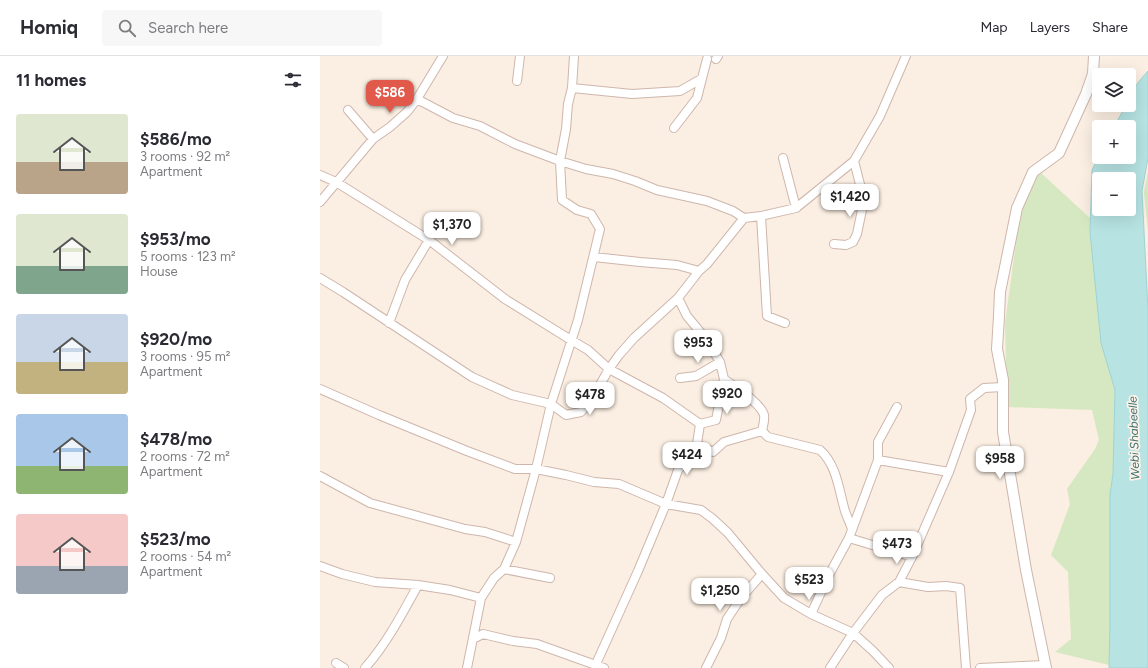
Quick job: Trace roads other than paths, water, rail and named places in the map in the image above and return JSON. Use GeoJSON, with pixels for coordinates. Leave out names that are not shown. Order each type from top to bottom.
{"type":"FeatureCollection","features":[{"type":"Feature","properties":{"kind":"street"},"geometry":{"type":"LineString","coordinates":[[320,202],[373,138],[390,127],[407,112],[417,99],[443,56]]}},
{"type":"Feature","properties":{"kind":"street"},"geometry":{"type":"LineString","coordinates":[[517,81],[520,56]]}},
{"type":"Feature","properties":{"kind":"street"},"geometry":{"type":"LineString","coordinates":[[467,668],[481,598],[494,578],[504,569],[516,542],[536,469],[551,404],[578,320],[583,294],[594,257],[600,229],[591,214],[577,210],[562,200],[560,161],[566,129],[568,104],[572,88],[574,56]]}},
{"type":"Feature","properties":{"kind":"street"},"geometry":{"type":"LineString","coordinates":[[417,99],[453,118],[480,126],[515,144],[560,161],[586,169],[613,174],[657,190],[708,201],[733,211],[744,218],[761,216],[796,208],[854,160],[880,116],[906,56]]}},
{"type":"Feature","properties":{"kind":"street"},"geometry":{"type":"LineString","coordinates":[[980,668],[1045,666],[1026,570],[1004,432],[1003,387],[997,349],[1000,292],[1017,208],[1033,172],[1059,153],[1086,94],[1093,74],[1094,56]]}},
{"type":"Feature","properties":{"kind":"street"},"geometry":{"type":"LineString","coordinates":[[674,128],[697,98],[707,59]]}},
{"type":"Feature","properties":{"kind":"street"},"geometry":{"type":"LineString","coordinates":[[572,88],[632,94],[680,91],[701,79]]}},
{"type":"Feature","properties":{"kind":"street"},"geometry":{"type":"LineString","coordinates":[[348,110],[373,138]]}},
{"type":"Feature","properties":{"kind":"street"},"geometry":{"type":"LineString","coordinates":[[783,158],[796,208]]}},
{"type":"Feature","properties":{"kind":"street"},"geometry":{"type":"LineString","coordinates":[[834,244],[846,245],[853,242],[857,234],[864,200],[854,160]]}},
{"type":"Feature","properties":{"kind":"street"},"geometry":{"type":"LineString","coordinates":[[320,175],[336,182],[429,240],[505,299],[588,350],[609,370],[663,398],[700,424],[716,420],[724,379],[720,362],[706,339],[687,316],[678,298]]}},
{"type":"Feature","properties":{"kind":"street"},"geometry":{"type":"LineString","coordinates":[[761,216],[767,316],[785,323]]}},
{"type":"Feature","properties":{"kind":"street"},"geometry":{"type":"LineString","coordinates":[[320,278],[472,377],[512,395],[551,404],[566,415],[581,412],[593,397],[619,355],[634,338],[678,298],[744,218]]}},
{"type":"Feature","properties":{"kind":"street"},"geometry":{"type":"LineString","coordinates":[[388,322],[405,280],[429,240]]}},
{"type":"Feature","properties":{"kind":"street"},"geometry":{"type":"LineString","coordinates":[[594,257],[677,265],[699,271]]}},
{"type":"Feature","properties":{"kind":"street"},"geometry":{"type":"LineString","coordinates":[[680,378],[696,376],[720,362]]}},
{"type":"Feature","properties":{"kind":"street"},"geometry":{"type":"LineString","coordinates":[[724,379],[762,410],[765,417],[762,431]]}},
{"type":"Feature","properties":{"kind":"street"},"geometry":{"type":"LineString","coordinates":[[830,668],[882,595],[899,582],[912,557],[949,472],[971,410],[970,399],[984,388],[1003,387]]}},
{"type":"Feature","properties":{"kind":"street"},"geometry":{"type":"LineString","coordinates":[[320,389],[378,415],[508,467],[515,469],[536,469],[594,482],[619,484],[666,504],[701,510],[728,533],[784,598],[811,614],[853,634],[873,651],[889,668]]}},
{"type":"Feature","properties":{"kind":"street"},"geometry":{"type":"LineString","coordinates":[[811,614],[830,573],[849,538],[878,460],[878,442],[897,407]]}},
{"type":"Feature","properties":{"kind":"street"},"geometry":{"type":"LineString","coordinates":[[596,664],[638,571],[666,504],[678,470],[693,453],[697,444],[700,424]]}},
{"type":"Feature","properties":{"kind":"street"},"geometry":{"type":"LineString","coordinates":[[697,444],[713,452],[724,442],[762,431]]}},
{"type":"Feature","properties":{"kind":"street"},"geometry":{"type":"LineString","coordinates":[[762,431],[768,438],[820,450],[825,454],[836,478],[852,529]]}},
{"type":"Feature","properties":{"kind":"street"},"geometry":{"type":"LineString","coordinates":[[878,460],[949,472]]}},
{"type":"Feature","properties":{"kind":"street"},"geometry":{"type":"LineString","coordinates":[[320,476],[370,503],[465,529],[485,532],[516,542]]}},
{"type":"Feature","properties":{"kind":"street"},"geometry":{"type":"LineString","coordinates":[[849,538],[912,557]]}},
{"type":"Feature","properties":{"kind":"street"},"geometry":{"type":"LineString","coordinates":[[320,566],[342,574],[375,582],[418,585],[450,590],[481,598]]}},
{"type":"Feature","properties":{"kind":"street"},"geometry":{"type":"LineString","coordinates":[[504,569],[550,578]]}},
{"type":"Feature","properties":{"kind":"street"},"geometry":{"type":"LineString","coordinates":[[706,668],[721,638],[727,619],[741,598],[762,574]]}},
{"type":"Feature","properties":{"kind":"street"},"geometry":{"type":"LineString","coordinates":[[899,582],[928,587],[946,586],[960,588],[966,668]]}},
{"type":"Feature","properties":{"kind":"street"},"geometry":{"type":"LineString","coordinates":[[365,668],[399,620],[418,585]]}},
{"type":"Feature","properties":{"kind":"street"},"geometry":{"type":"LineString","coordinates":[[473,639],[483,634],[513,641],[537,644],[604,668]]}},
{"type":"Feature","properties":{"kind":"street"},"geometry":{"type":"LineString","coordinates":[[336,663],[344,668]]}},
{"type":"Feature","properties":{"kind":"water","name":"Webi Shabeelle"},"geometry":{"type":"Polygon","coordinates":[[[1148,71],[1148,158],[1142,191],[1148,310],[1148,668],[1109,668],[1110,495],[1113,474],[1115,390],[1101,343],[1090,232],[1092,170],[1095,164],[1136,164],[1136,120],[1118,120],[1122,112],[1136,112],[1136,86],[1148,71]]]}}]}
